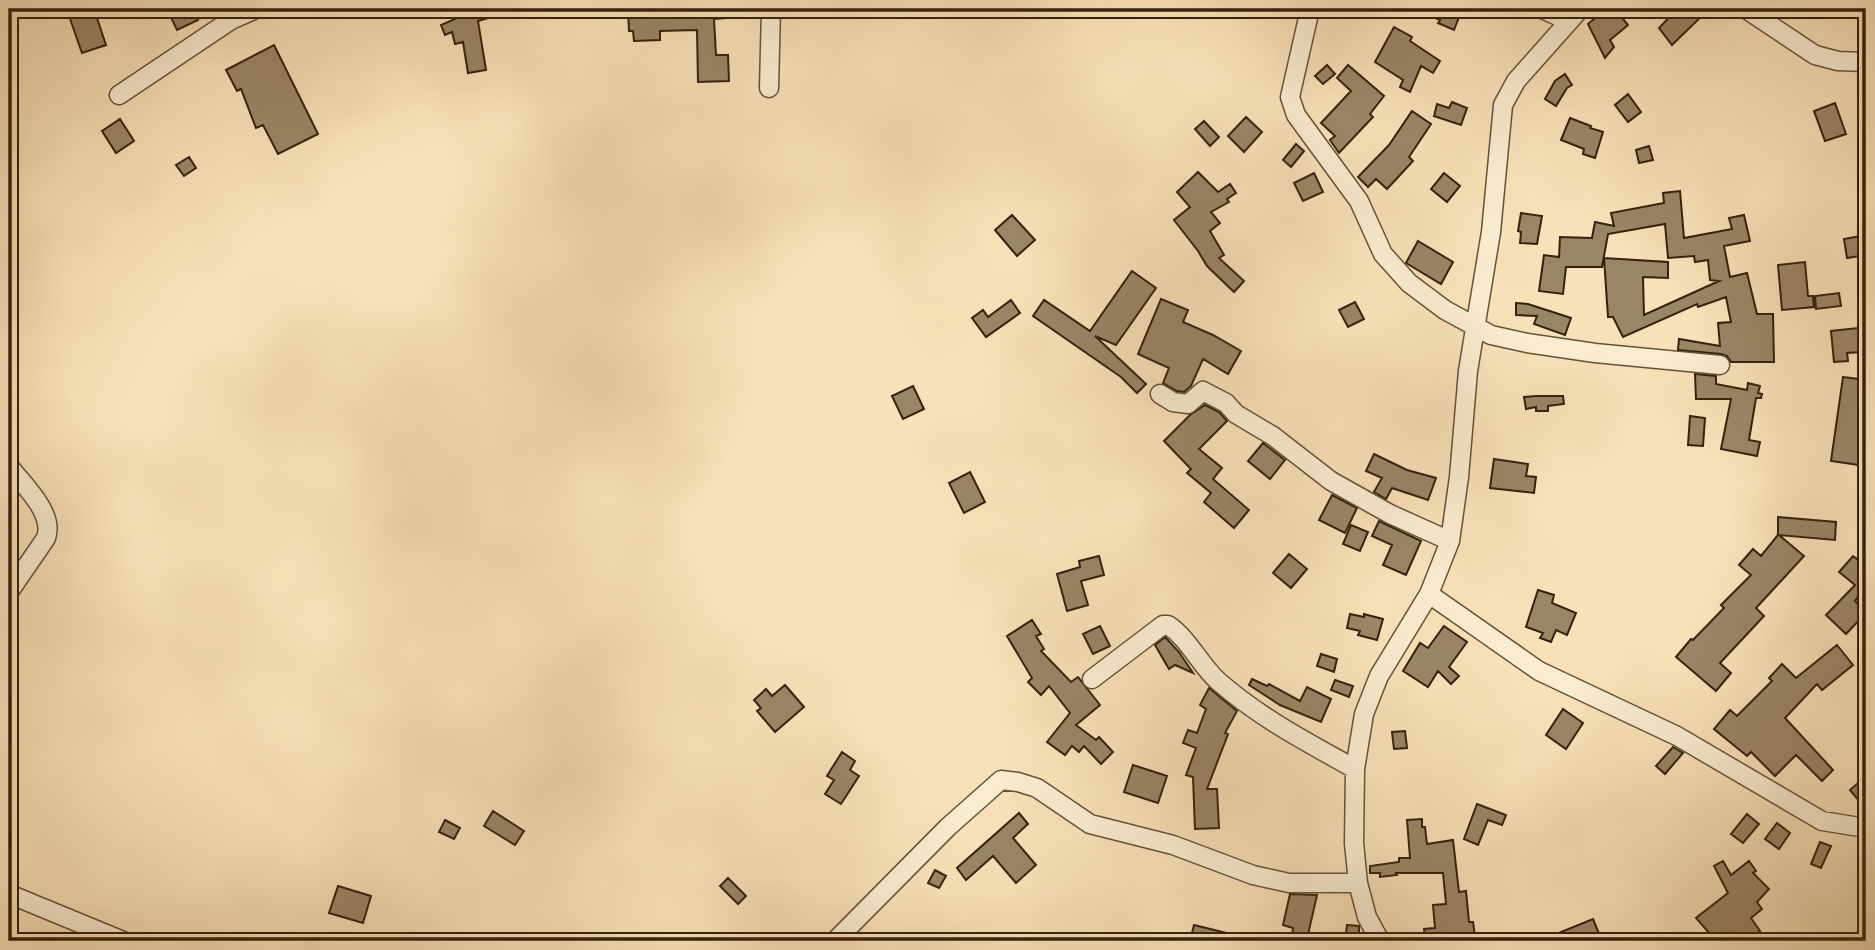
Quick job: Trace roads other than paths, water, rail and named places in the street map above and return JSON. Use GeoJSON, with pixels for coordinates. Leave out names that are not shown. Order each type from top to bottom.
{"type":"FeatureCollection","features":[{"type":"Feature","properties":{"kind":"street"},"geometry":{"type":"LineString","coordinates":[[119,95],[231,20],[256,9]]}},
{"type":"Feature","properties":{"kind":"street"},"geometry":{"type":"LineString","coordinates":[[769,88],[771,9]]}},
{"type":"Feature","properties":{"kind":"street"},"geometry":{"type":"LineString","coordinates":[[1310,9],[1290,97],[1296,115],[1345,179],[1364,211],[1383,254],[1400,275],[1445,310],[1491,335],[1595,353],[1720,365]]}},
{"type":"Feature","properties":{"kind":"street"},"geometry":{"type":"LineString","coordinates":[[1542,9],[1574,15]]}},
{"type":"Feature","properties":{"kind":"street"},"geometry":{"type":"LineString","coordinates":[[1746,9],[1815,55],[1838,61],[1866,62]]}},
{"type":"Feature","properties":{"kind":"street"},"geometry":{"type":"LineString","coordinates":[[1380,941],[1367,917],[1358,883],[1354,843],[1355,769],[1364,714],[1372,692],[1403,634],[1429,594],[1450,541],[1459,477],[1468,371],[1491,232],[1503,105],[1516,81],[1574,15]]}},
{"type":"Feature","properties":{"kind":"street"},"geometry":{"type":"LineString","coordinates":[[1160,394],[1173,402],[1188,404],[1203,391],[1213,395],[1226,403],[1236,414],[1273,436],[1331,481],[1390,514],[1450,541]]}},
{"type":"Feature","properties":{"kind":"street"},"geometry":{"type":"LineString","coordinates":[[9,466],[43,511],[50,529],[9,592]]}},
{"type":"Feature","properties":{"kind":"street"},"geometry":{"type":"LineString","coordinates":[[1429,594],[1539,671],[1677,736],[1822,821],[1866,828]]}},
{"type":"Feature","properties":{"kind":"street"},"geometry":{"type":"LineString","coordinates":[[1092,679],[1163,625],[1168,625],[1212,676],[1235,696],[1266,719],[1355,769]]}},
{"type":"Feature","properties":{"kind":"street"},"geometry":{"type":"LineString","coordinates":[[835,941],[948,827],[1001,780],[1037,788],[1090,824],[1173,845],[1253,875],[1290,883],[1358,883]]}},
{"type":"Feature","properties":{"kind":"street"},"geometry":{"type":"LineString","coordinates":[[9,894],[123,941]]}}]}
